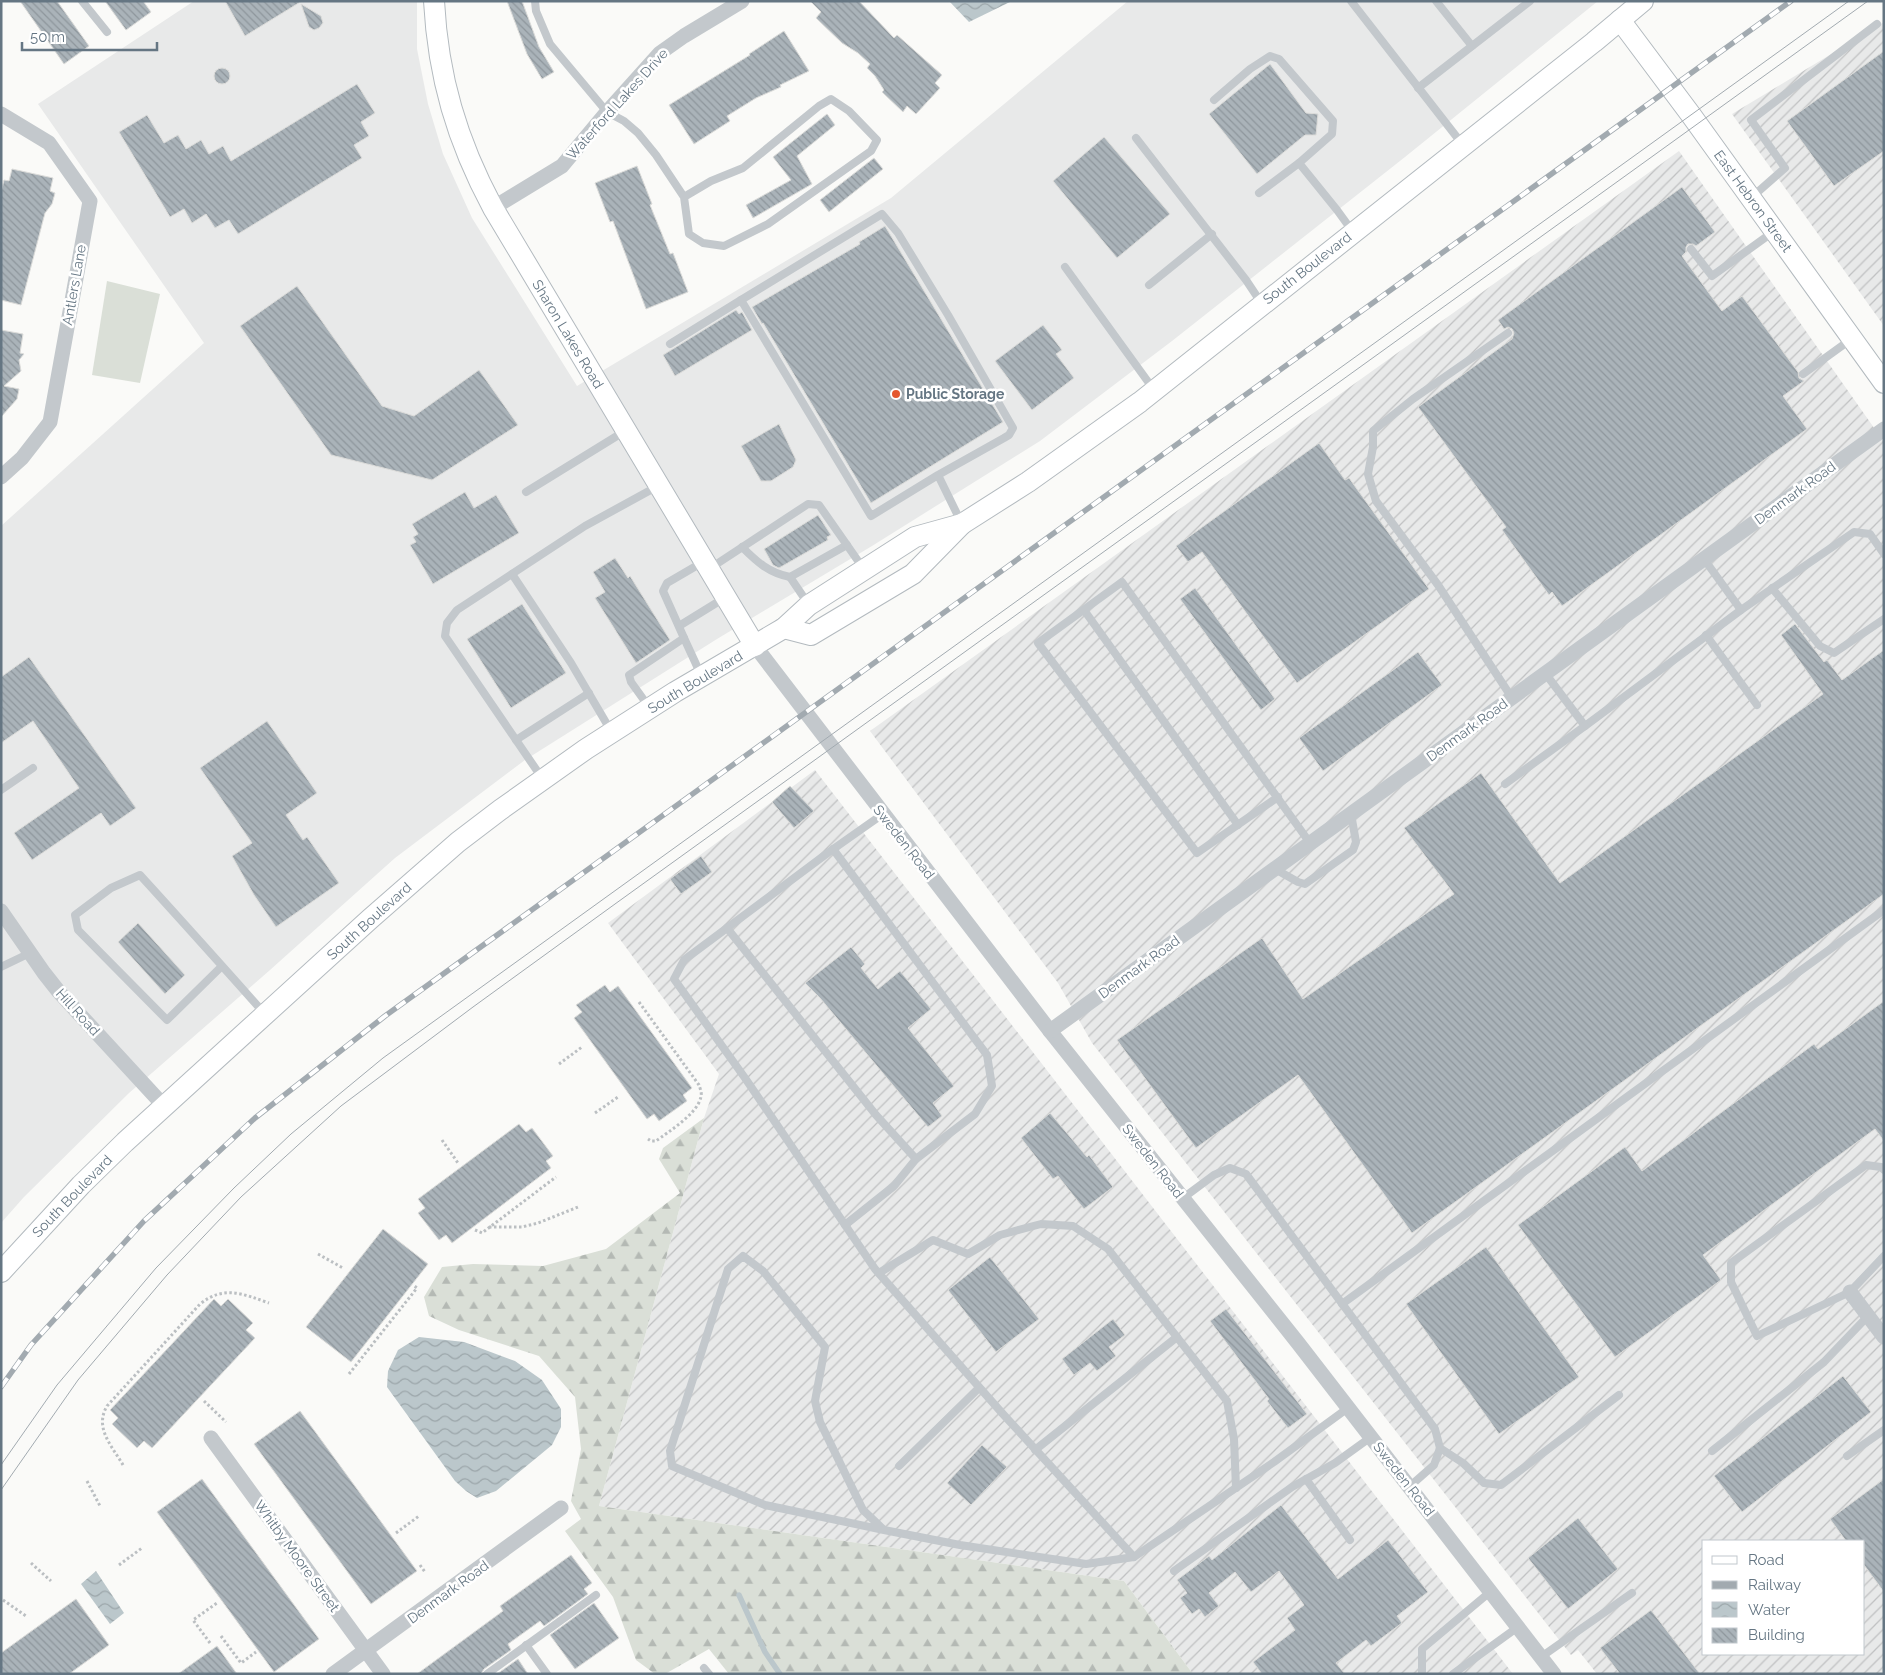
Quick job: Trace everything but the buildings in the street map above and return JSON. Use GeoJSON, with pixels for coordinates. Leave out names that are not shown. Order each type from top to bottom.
{"type":"FeatureCollection","features":[{"type":"Feature","properties":{"kind":"main road","name":"Sharon Lakes Road"},"geometry":{"type":"LineString","coordinates":[[434,1],[440,65],[452,115],[478,181],[755,646]]}},
{"type":"Feature","properties":{"kind":"main road","name":"South Boulevard"},"geometry":{"type":"LineString","coordinates":[[784,628],[811,635],[913,574],[962,524],[1028,482],[1154,390],[1643,1]]}},
{"type":"Feature","properties":{"kind":"main road","name":"East Hebron Street"},"geometry":{"type":"LineString","coordinates":[[1620,20],[1691,115],[1884,383]]}},
{"type":"Feature","properties":{"kind":"main road","name":"South Boulevard"},"geometry":{"type":"LineString","coordinates":[[1,1272],[81,1185],[164,1106],[458,842],[543,779],[650,709],[784,628],[809,605],[864,569],[915,537],[962,524]]}},
{"type":"Feature","properties":{"kind":"street","name":"Waterford Lakes Drive"},"geometry":{"type":"LineString","coordinates":[[493,208],[562,166],[660,53],[684,36],[742,1]]}},
{"type":"Feature","properties":{"kind":"street","name":"Antlers Lane"},"geometry":{"type":"LineString","coordinates":[[1,114],[49,143],[90,201],[50,422],[22,458],[1,477]]}},
{"type":"Feature","properties":{"kind":"street","name":"Denmark Road"},"geometry":{"type":"LineString","coordinates":[[1050,1031],[1884,429]]}},
{"type":"Feature","properties":{"kind":"street","name":"Sweden Road"},"geometry":{"type":"LineString","coordinates":[[755,646],[1050,1031],[1371,1437],[1554,1674]]}},
{"type":"Feature","properties":{"kind":"street","name":"Hill Road"},"geometry":{"type":"LineString","coordinates":[[1,911],[59,992],[164,1106]]}},
{"type":"Feature","properties":{"kind":"street"},"geometry":{"type":"LineString","coordinates":[[1850,1292],[1884,1337]]}},
{"type":"Feature","properties":{"kind":"street","name":"Whitby Moore Street"},"geometry":{"type":"LineString","coordinates":[[211,1438],[383,1674]]}},
{"type":"Feature","properties":{"kind":"street","name":"Denmark Road"},"geometry":{"type":"LineString","coordinates":[[334,1674],[561,1508]]}},
{"type":"Feature","properties":{"kind":"lane"},"geometry":{"type":"LineString","coordinates":[[82,1],[107,32]]}},
{"type":"Feature","properties":{"kind":"lane"},"geometry":{"type":"LineString","coordinates":[[535,1],[536,11],[550,44],[607,112],[624,121],[638,133],[656,155],[684,197],[689,234],[702,243],[724,246],[768,224],[871,152],[877,140],[849,111],[831,99],[819,106],[743,168],[711,181],[684,197]]}},
{"type":"Feature","properties":{"kind":"lane"},"geometry":{"type":"LineString","coordinates":[[1351,1],[1463,145]]}},
{"type":"Feature","properties":{"kind":"lane"},"geometry":{"type":"LineString","coordinates":[[1436,1],[1472,46]]}},
{"type":"Feature","properties":{"kind":"lane"},"geometry":{"type":"LineString","coordinates":[[1418,88],[1530,1]]}},
{"type":"Feature","properties":{"kind":"lane"},"geometry":{"type":"LineString","coordinates":[[1751,198],[1785,168],[1750,120],[1877,24]]}},
{"type":"Feature","properties":{"kind":"lane"},"geometry":{"type":"LineString","coordinates":[[1214,100],[1270,56],[1279,59],[1333,121],[1332,134],[1299,163],[1259,193]]}},
{"type":"Feature","properties":{"kind":"lane"},"geometry":{"type":"LineString","coordinates":[[1136,138],[1212,234],[1262,304]]}},
{"type":"Feature","properties":{"kind":"lane"},"geometry":{"type":"LineString","coordinates":[[1299,163],[1353,232]]}},
{"type":"Feature","properties":{"kind":"lane"},"geometry":{"type":"LineString","coordinates":[[670,344],[741,300],[882,214],[898,233],[948,314],[1013,428],[1010,435],[938,475],[871,516],[741,300]]}},
{"type":"Feature","properties":{"kind":"lane"},"geometry":{"type":"LineString","coordinates":[[1692,249],[1712,276],[1774,231]]}},
{"type":"Feature","properties":{"kind":"lane"},"geometry":{"type":"LineString","coordinates":[[1149,285],[1212,234]]}},
{"type":"Feature","properties":{"kind":"lane"},"geometry":{"type":"LineString","coordinates":[[1066,267],[1154,390]]}},
{"type":"Feature","properties":{"kind":"lane"},"geometry":{"type":"LineString","coordinates":[[1508,334],[1414,399],[1373,431],[1373,447],[1368,474],[1376,501],[1438,585],[1512,698]]}},
{"type":"Feature","properties":{"kind":"lane"},"geometry":{"type":"LineString","coordinates":[[1804,374],[1852,338]]}},
{"type":"Feature","properties":{"kind":"lane"},"geometry":{"type":"LineString","coordinates":[[526,492],[626,430]]}},
{"type":"Feature","properties":{"kind":"lane"},"geometry":{"type":"LineString","coordinates":[[938,475],[962,524]]}},
{"type":"Feature","properties":{"kind":"lane"},"geometry":{"type":"LineString","coordinates":[[543,779],[445,636],[447,623],[457,610],[585,526],[659,485]]}},
{"type":"Feature","properties":{"kind":"lane"},"geometry":{"type":"LineString","coordinates":[[702,677],[663,591],[667,583],[742,547],[808,504],[819,505],[864,569]]}},
{"type":"Feature","properties":{"kind":"lane"},"geometry":{"type":"LineString","coordinates":[[1505,784],[1706,635],[1854,532],[1870,534],[1884,554]]}},
{"type":"Feature","properties":{"kind":"lane"},"geometry":{"type":"LineString","coordinates":[[742,547],[761,566],[777,574],[790,577],[847,545]]}},
{"type":"Feature","properties":{"kind":"lane"},"geometry":{"type":"LineString","coordinates":[[1704,559],[1741,610]]}},
{"type":"Feature","properties":{"kind":"lane"},"geometry":{"type":"LineString","coordinates":[[512,574],[589,693],[612,733]]}},
{"type":"Feature","properties":{"kind":"lane"},"geometry":{"type":"LineString","coordinates":[[790,577],[809,605]]}},
{"type":"Feature","properties":{"kind":"lane"},"geometry":{"type":"LineString","coordinates":[[1278,797],[1197,853],[1038,644],[1122,582],[1278,797],[1310,843]]}},
{"type":"Feature","properties":{"kind":"lane"},"geometry":{"type":"LineString","coordinates":[[1772,588],[1820,646],[1834,653],[1884,619]]}},
{"type":"Feature","properties":{"kind":"lane"},"geometry":{"type":"LineString","coordinates":[[678,626],[726,597]]}},
{"type":"Feature","properties":{"kind":"lane"},"geometry":{"type":"LineString","coordinates":[[1084,610],[1238,825]]}},
{"type":"Feature","properties":{"kind":"lane"},"geometry":{"type":"LineString","coordinates":[[1706,635],[1757,705]]}},
{"type":"Feature","properties":{"kind":"lane"},"geometry":{"type":"LineString","coordinates":[[650,709],[631,682],[629,675],[684,638]]}},
{"type":"Feature","properties":{"kind":"lane"},"geometry":{"type":"LineString","coordinates":[[1545,673],[1585,726]]}},
{"type":"Feature","properties":{"kind":"lane"},"geometry":{"type":"LineString","coordinates":[[516,740],[589,693]]}},
{"type":"Feature","properties":{"kind":"lane"},"geometry":{"type":"LineString","coordinates":[[1,790],[33,768]]}},
{"type":"Feature","properties":{"kind":"lane"},"geometry":{"type":"LineString","coordinates":[[883,814],[684,960],[674,979],[745,1078],[879,1274],[979,1388],[1134,1557]]}},
{"type":"Feature","properties":{"kind":"lane"},"geometry":{"type":"LineString","coordinates":[[1275,869],[1305,884],[1353,850],[1356,842],[1351,814]]}},
{"type":"Feature","properties":{"kind":"lane"},"geometry":{"type":"LineString","coordinates":[[833,849],[987,1055],[992,1086],[975,1114],[916,1160],[894,1186],[845,1225]]}},
{"type":"Feature","properties":{"kind":"lane"},"geometry":{"type":"LineString","coordinates":[[222,966],[167,1020],[78,930],[75,915],[111,888],[140,875],[222,966],[265,1014]]}},
{"type":"Feature","properties":{"kind":"lane"},"geometry":{"type":"LineString","coordinates":[[1342,1304],[1884,910]]}},
{"type":"Feature","properties":{"kind":"lane"},"geometry":{"type":"LineString","coordinates":[[726,928],[876,1115],[916,1160]]}},
{"type":"Feature","properties":{"kind":"lane"},"geometry":{"type":"LineString","coordinates":[[1,967],[30,953]]}},
{"type":"Feature","properties":{"kind":"lane"},"geometry":{"type":"LineString","coordinates":[[1884,1170],[1881,1167],[1866,1165],[1731,1264],[1730,1282],[1757,1336],[1850,1292],[1884,1256]]}},
{"type":"Feature","properties":{"kind":"lane"},"geometry":{"type":"LineString","coordinates":[[1183,1198],[1214,1175],[1230,1168],[1246,1174],[1435,1429],[1440,1448],[1434,1465],[1409,1486]]}},
{"type":"Feature","properties":{"kind":"lane"},"geometry":{"type":"LineString","coordinates":[[879,1274],[933,1240],[968,1254],[1000,1235],[1041,1224],[1073,1226],[1108,1249],[1227,1401],[1234,1439],[1236,1488]]}},
{"type":"Feature","properties":{"kind":"lane"},"geometry":{"type":"LineString","coordinates":[[884,1530],[863,1510],[820,1422],[815,1401],[825,1347],[763,1271],[743,1256],[728,1269],[670,1451],[672,1466],[765,1505],[884,1530],[960,1545],[1086,1564],[1134,1557],[1236,1488],[1348,1408]]}},
{"type":"Feature","properties":{"kind":"lane"},"geometry":{"type":"LineString","coordinates":[[1712,1451],[1824,1362],[1868,1316]]}},
{"type":"Feature","properties":{"kind":"lane"},"geometry":{"type":"LineString","coordinates":[[1035,1450],[1177,1337]]}},
{"type":"Feature","properties":{"kind":"lane"},"geometry":{"type":"LineString","coordinates":[[899,1466],[979,1388]]}},
{"type":"Feature","properties":{"kind":"lane"},"geometry":{"type":"LineString","coordinates":[[1440,1448],[1463,1463],[1484,1483],[1501,1485],[1619,1395]]}},
{"type":"Feature","properties":{"kind":"lane"},"geometry":{"type":"LineString","coordinates":[[1847,1456],[1884,1430]]}},
{"type":"Feature","properties":{"kind":"lane"},"geometry":{"type":"LineString","coordinates":[[1174,1571],[1292,1487],[1335,1464],[1371,1437]]}},
{"type":"Feature","properties":{"kind":"lane"},"geometry":{"type":"LineString","coordinates":[[1306,1479],[1350,1540]]}},
{"type":"Feature","properties":{"kind":"lane"},"geometry":{"type":"LineString","coordinates":[[1424,1673],[1422,1649],[1490,1592]]}},
{"type":"Feature","properties":{"kind":"lane"},"geometry":{"type":"LineString","coordinates":[[1541,1657],[1632,1593]]}},
{"type":"Feature","properties":{"kind":"lane"},"geometry":{"type":"LineString","coordinates":[[487,1674],[596,1595]]}},
{"type":"Feature","properties":{"kind":"lane"},"geometry":{"type":"LineString","coordinates":[[1453,1674],[1518,1627]]}},
{"type":"Feature","properties":{"kind":"lane"},"geometry":{"type":"LineString","coordinates":[[526,1646],[548,1674]]}},
{"type":"Feature","properties":{"kind":"path"},"geometry":{"type":"LineString","coordinates":[[639,1002],[699,1084],[701,1096],[697,1106],[685,1119],[656,1141],[648,1139]]}},
{"type":"Feature","properties":{"kind":"path"},"geometry":{"type":"LineString","coordinates":[[559,1064],[582,1047]]}},
{"type":"Feature","properties":{"kind":"path"},"geometry":{"type":"LineString","coordinates":[[595,1113],[618,1097]]}},
{"type":"Feature","properties":{"kind":"path"},"geometry":{"type":"LineString","coordinates":[[442,1140],[458,1162]]}},
{"type":"Feature","properties":{"kind":"path"},"geometry":{"type":"LineString","coordinates":[[475,1230],[482,1233],[556,1177]]}},
{"type":"Feature","properties":{"kind":"path"},"geometry":{"type":"LineString","coordinates":[[489,1227],[522,1227],[538,1223],[578,1207]]}},
{"type":"Feature","properties":{"kind":"path"},"geometry":{"type":"LineString","coordinates":[[318,1254],[344,1268]]}},
{"type":"Feature","properties":{"kind":"path"},"geometry":{"type":"LineString","coordinates":[[350,1374],[417,1288],[413,1285]]}},
{"type":"Feature","properties":{"kind":"path"},"geometry":{"type":"LineString","coordinates":[[123,1465],[106,1437],[102,1424],[102,1415],[107,1406],[200,1304],[210,1296],[222,1292],[243,1294],[269,1303]]}},
{"type":"Feature","properties":{"kind":"path"},"geometry":{"type":"LineString","coordinates":[[204,1401],[226,1422]]}},
{"type":"Feature","properties":{"kind":"path"},"geometry":{"type":"LineString","coordinates":[[87,1481],[100,1506]]}},
{"type":"Feature","properties":{"kind":"path"},"geometry":{"type":"LineString","coordinates":[[396,1532],[419,1516]]}},
{"type":"Feature","properties":{"kind":"path"},"geometry":{"type":"LineString","coordinates":[[119,1565],[142,1548]]}},
{"type":"Feature","properties":{"kind":"path"},"geometry":{"type":"LineString","coordinates":[[31,1564],[51,1581]]}},
{"type":"Feature","properties":{"kind":"path"},"geometry":{"type":"LineString","coordinates":[[420,1565],[425,1572]]}},
{"type":"Feature","properties":{"kind":"path"},"geometry":{"type":"LineString","coordinates":[[3,1600],[26,1616]]}},
{"type":"Feature","properties":{"kind":"path"},"geometry":{"type":"LineString","coordinates":[[210,1643],[194,1620],[217,1603]]}},
{"type":"Feature","properties":{"kind":"path"},"geometry":{"type":"LineString","coordinates":[[221,1636],[241,1663],[256,1652]]}},
{"type":"Feature","properties":{"kind":"shaded area"},"geometry":{"type":"Polygon","coordinates":[[[194,1],[417,1],[417,49],[428,104],[443,154],[472,218],[577,386],[891,198],[1128,1],[1598,1],[1405,157],[1172,341],[1040,441],[872,546],[717,639],[525,760],[395,858],[129,1093],[24,1197],[1,1223],[1,526],[204,343],[38,104],[194,1]]]}},
{"type":"Feature","properties":{"kind":"shaded area"},"geometry":{"type":"Polygon","coordinates":[[[1884,22],[1884,326],[1732,114],[1884,22]]]}},
{"type":"Feature","properties":{"kind":"shaded area"},"geometry":{"type":"Polygon","coordinates":[[[1679,151],[1884,442],[1883,1674],[1597,1674],[1578,1650],[1571,1655],[1092,1043],[1058,983],[870,731],[1679,151]]]}},
{"type":"Feature","properties":{"kind":"shaded area"},"geometry":{"type":"Polygon","coordinates":[[[815,770],[1513,1674],[1193,1674],[1124,1581],[599,1506],[704,1118],[719,1074],[608,923],[815,770]]]}},
{"type":"Feature","properties":{"kind":"green space"},"geometry":{"type":"Polygon","coordinates":[[[107,281],[160,294],[140,383],[92,375],[107,281]]]}},
{"type":"Feature","properties":{"kind":"green space"},"geometry":{"type":"Polygon","coordinates":[[[704,1118],[599,1506],[1124,1581],[1193,1674],[729,1674],[709,1649],[665,1674],[655,1674],[636,1660],[613,1597],[565,1531],[581,1519],[571,1501],[581,1449],[575,1397],[539,1356],[459,1330],[429,1316],[424,1297],[442,1267],[473,1264],[543,1266],[606,1249],[680,1193],[659,1159],[663,1148],[704,1118]]]}},
{"type":"Feature","properties":{"kind":"water"},"geometry":{"type":"Polygon","coordinates":[[[949,1],[1012,1],[969,22],[949,1]]]}},
{"type":"Feature","properties":{"kind":"water"},"geometry":{"type":"Polygon","coordinates":[[[419,1337],[464,1342],[515,1361],[542,1380],[561,1409],[561,1427],[552,1445],[496,1491],[477,1498],[455,1481],[387,1387],[388,1371],[398,1350],[419,1337]]]}},
{"type":"Feature","properties":{"kind":"water"},"geometry":{"type":"Polygon","coordinates":[[[96,1571],[124,1613],[110,1624],[81,1584],[96,1571]]]}},
{"type":"Feature","properties":{"kind":"waterway"},"geometry":{"type":"LineString","coordinates":[[739,1595],[765,1652],[780,1674]]}},
{"type":"Feature","properties":{"kind":"tram line"},"geometry":{"type":"LineString","coordinates":[[1,1465],[57,1385],[156,1268],[234,1188],[291,1134],[383,1058],[1849,1]]}},
{"type":"Feature","properties":{"kind":"tram line"},"geometry":{"type":"LineString","coordinates":[[1,1490],[78,1380],[167,1275],[241,1197],[341,1106],[615,904],[1868,1]]}},
{"type":"Feature","properties":{"kind":"railway"},"geometry":{"type":"LineString","coordinates":[[1,1387],[31,1345],[144,1221],[255,1118],[385,1016],[1791,1]]}},
{"type":"Feature","properties":{"kind":"place","name":"Public Storage"},"geometry":{"type":"Point","coordinates":[896,394]}}]}
